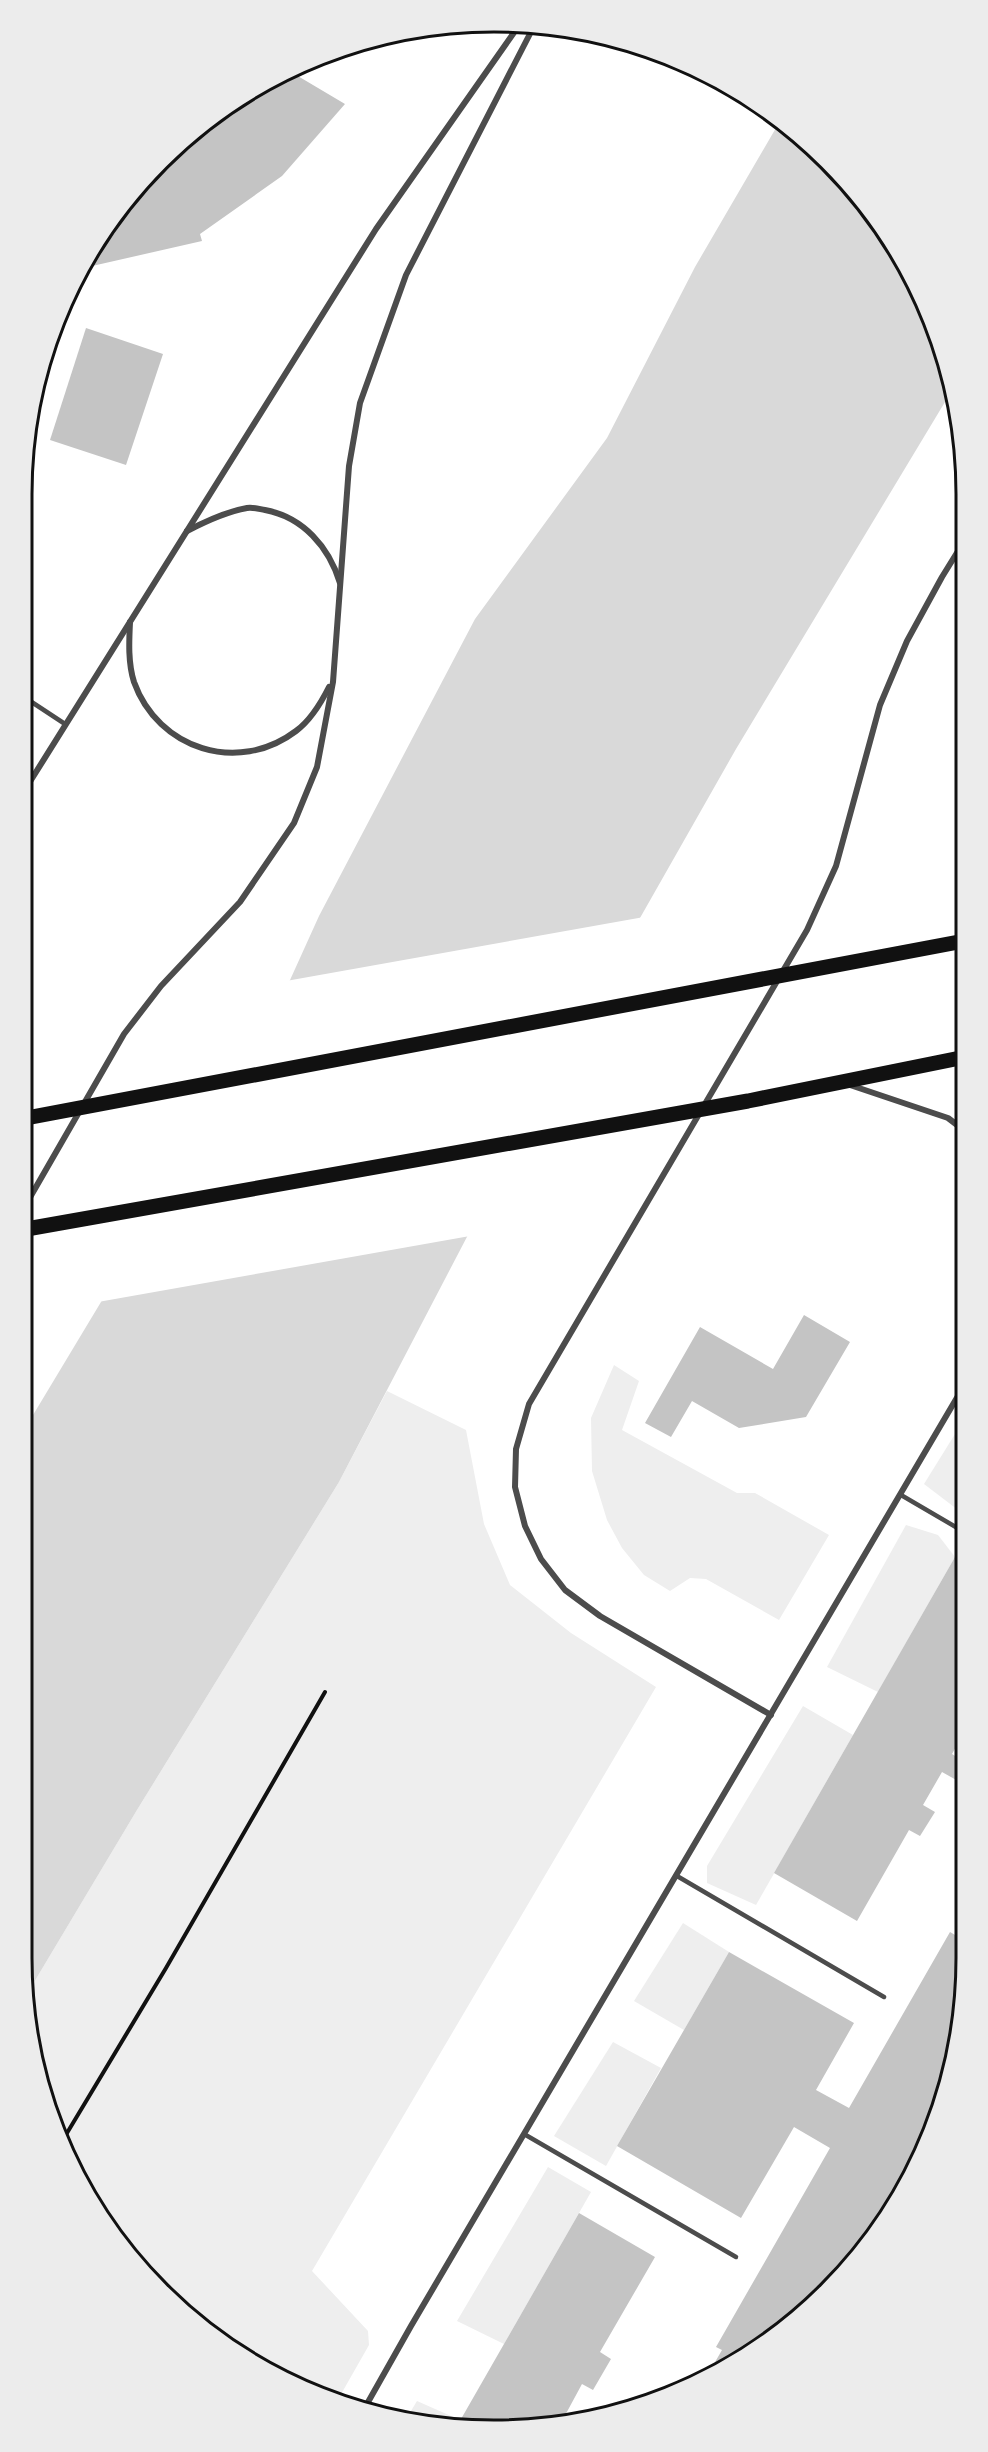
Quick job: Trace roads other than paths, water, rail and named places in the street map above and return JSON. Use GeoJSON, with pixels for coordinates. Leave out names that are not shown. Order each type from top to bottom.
{"type":"FeatureCollection","features":[{"type":"Feature","properties":{"kind":"main road"},"geometry":{"type":"LineString","coordinates":[[32,1117],[956,943]]}},
{"type":"Feature","properties":{"kind":"main road"},"geometry":{"type":"LineString","coordinates":[[32,1228],[748,1101],[956,1059]]}},
{"type":"Feature","properties":{"kind":"street"},"geometry":{"type":"LineString","coordinates":[[32,778],[376,229],[514,32]]}},
{"type":"Feature","properties":{"kind":"street"},"geometry":{"type":"LineString","coordinates":[[32,1193],[124,1034],[161,986],[240,902],[294,823],[317,767],[333,682],[349,466],[360,402],[405,275],[530,33]]}},
{"type":"Feature","properties":{"kind":"street"},"geometry":{"type":"LineString","coordinates":[[186,531],[218,515],[250,507],[278,513],[300,525],[320,543],[334,562],[341,586]]}},
{"type":"Feature","properties":{"kind":"street"},"geometry":{"type":"LineString","coordinates":[[771,1715],[600,1616],[565,1590],[541,1559],[525,1526],[515,1487],[516,1449],[529,1404],[807,930],[836,866],[880,705],[907,641],[956,554]]}},
{"type":"Feature","properties":{"kind":"street"},"geometry":{"type":"LineString","coordinates":[[130,621],[129,652],[134,680],[143,701],[156,721],[171,734],[192,746],[218,752],[244,753],[268,746],[296,731],[318,709],[333,682]]}},
{"type":"Feature","properties":{"kind":"street"},"geometry":{"type":"LineString","coordinates":[[841,1082],[948,1118],[956,1124]]}},
{"type":"Feature","properties":{"kind":"street"},"geometry":{"type":"LineString","coordinates":[[368,2403],[956,1400]]}},
{"type":"Feature","properties":{"kind":"lane"},"geometry":{"type":"LineString","coordinates":[[32,702],[65,724]]}},
{"type":"Feature","properties":{"kind":"lane"},"geometry":{"type":"LineString","coordinates":[[901,1495],[956,1527]]}},
{"type":"Feature","properties":{"kind":"lane"},"geometry":{"type":"LineString","coordinates":[[677,1876],[884,1997]]}},
{"type":"Feature","properties":{"kind":"lane"},"geometry":{"type":"LineString","coordinates":[[524,2134],[736,2257]]}}]}
